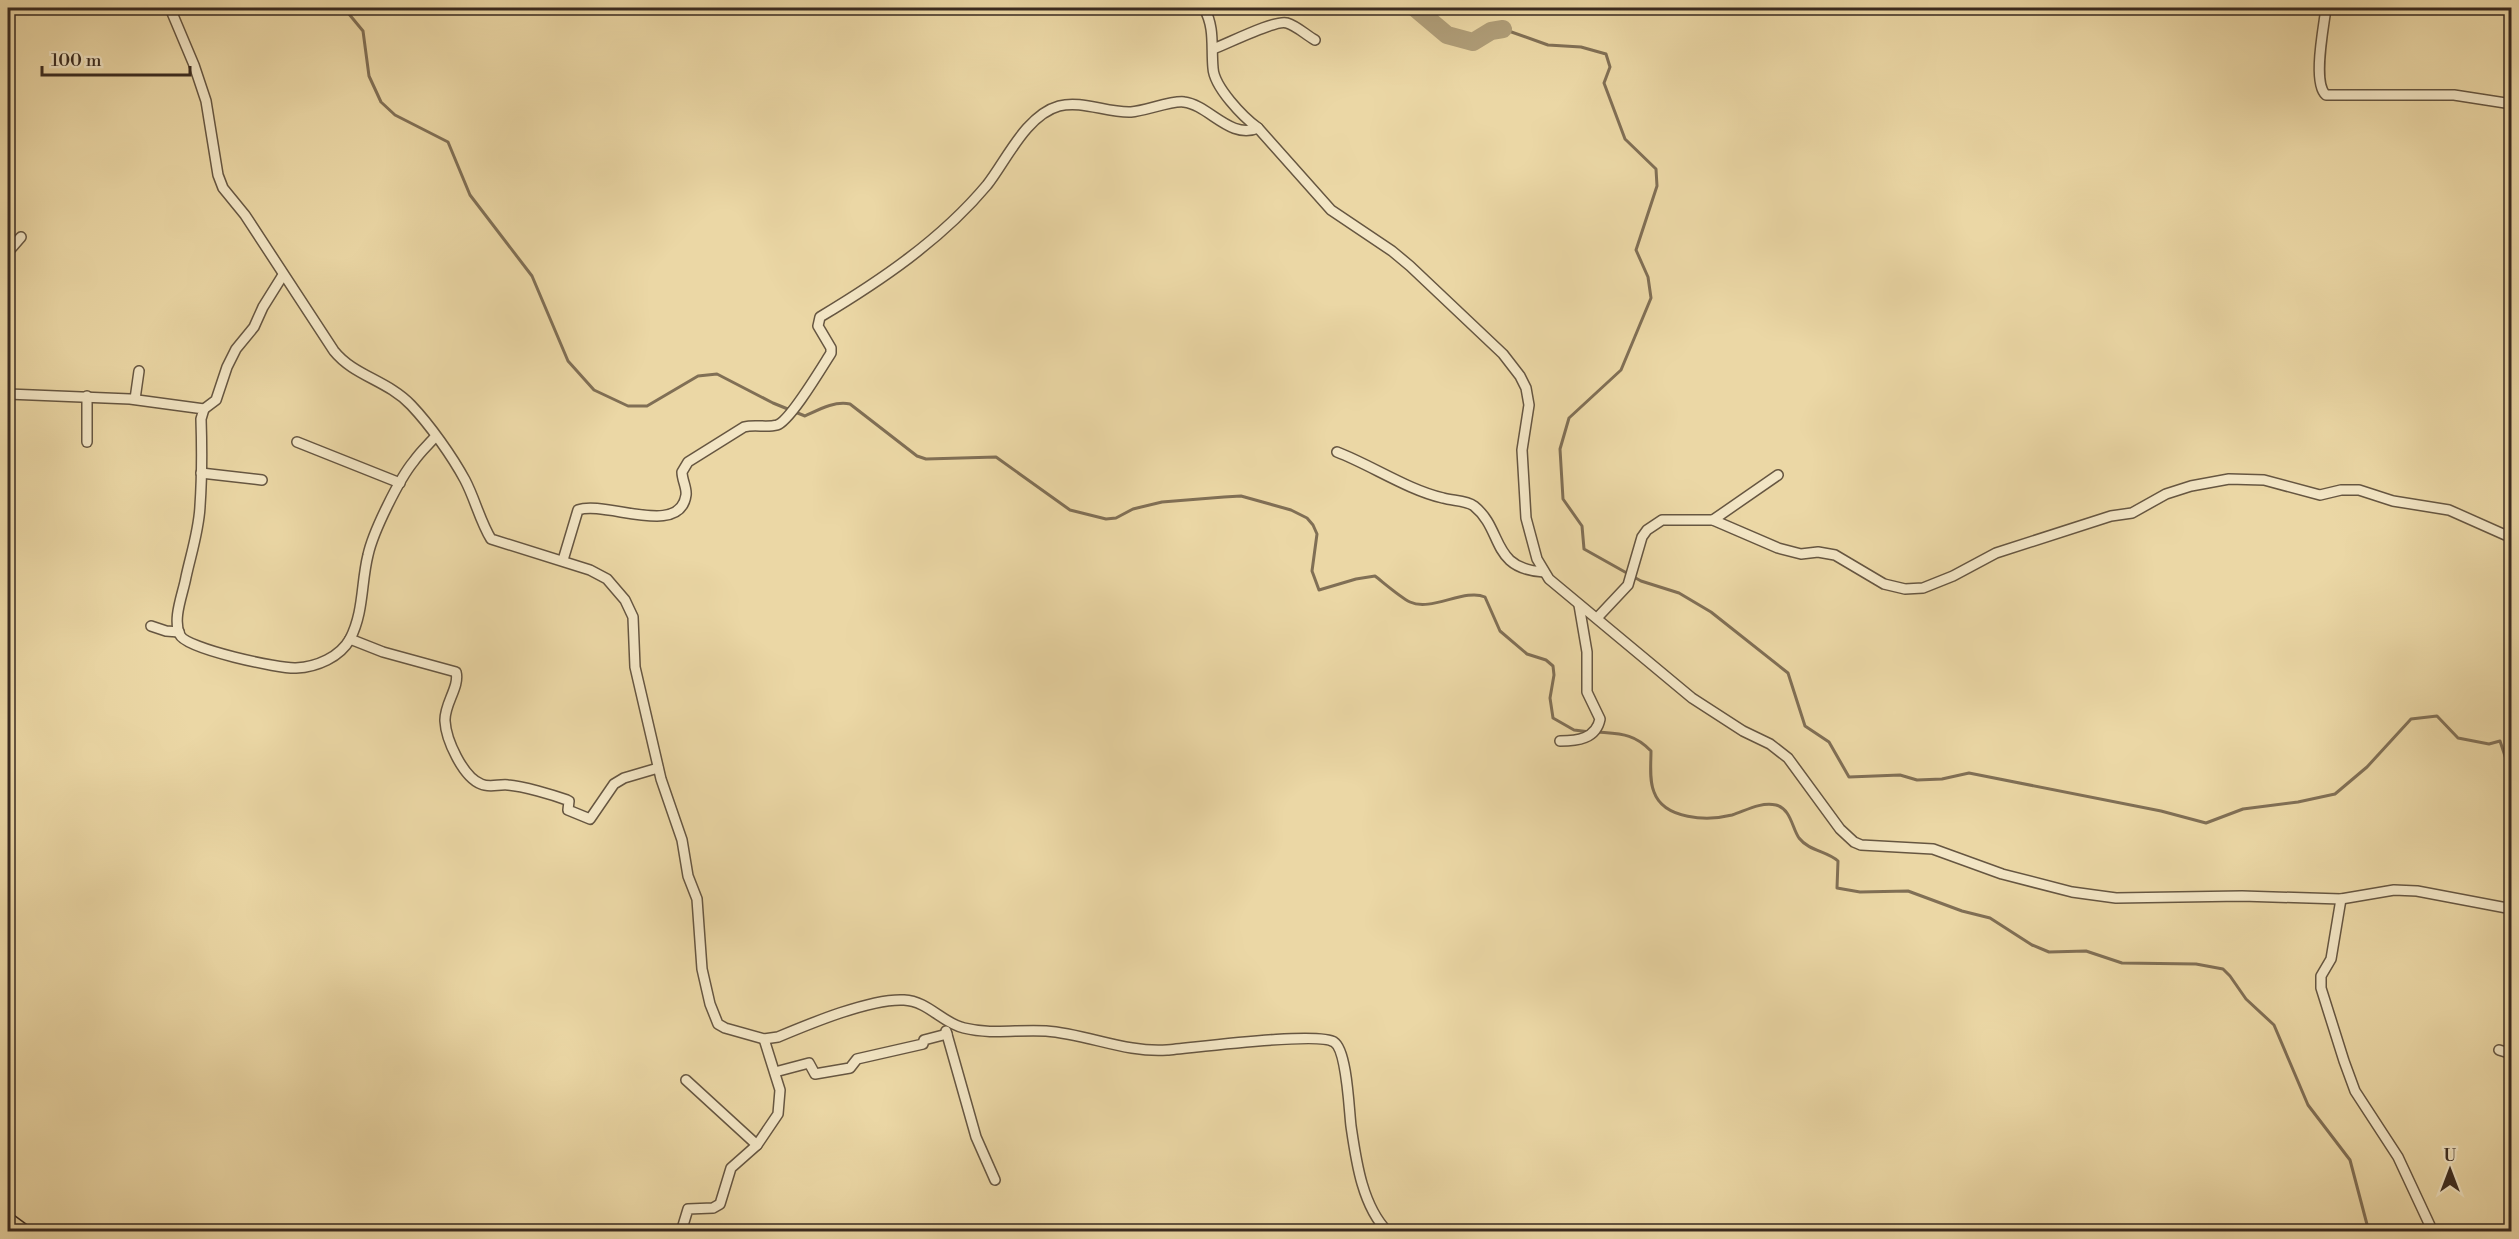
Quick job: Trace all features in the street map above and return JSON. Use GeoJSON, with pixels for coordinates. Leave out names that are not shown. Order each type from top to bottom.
{"type":"FeatureCollection","features":[{"type":"Feature","properties":{"kind":"main road"},"geometry":{"type":"LineString","coordinates":[[8,1221],[23,1232]]}},
{"type":"Feature","properties":{"kind":"street"},"geometry":{"type":"LineString","coordinates":[[170,8],[194,65],[206,101],[218,175],[223,188],[245,215],[343,362],[397,393],[412,406],[465,480],[491,539],[590,570],[607,579],[630,609],[635,630],[635,667],[658,768],[682,840],[688,876],[697,899],[702,969],[714,1017],[725,1028],[764,1039],[778,1037],[814,1022],[882,1001],[910,1001],[934,1010],[955,1025],[974,1030],[1045,1031],[1151,1050],[1307,1038],[1334,1042],[1342,1056],[1351,1128],[1360,1173],[1378,1227],[1388,1232]]}},
{"type":"Feature","properties":{"kind":"street"},"geometry":{"type":"LineString","coordinates":[[1204,8],[1212,26],[1213,71],[1221,89],[1331,210],[1392,251],[1410,266],[1503,354],[1520,376],[1526,388],[1529,405],[1522,450],[1525,507],[1532,541],[1544,572],[1579,606],[1597,618],[1692,698],[1770,744],[1788,758],[1840,829],[1857,844],[1933,849],[2002,874],[2072,892],[2116,898],[2242,896],[2341,899],[2384,890],[2417,891],[2511,909]]}},
{"type":"Feature","properties":{"kind":"street"},"geometry":{"type":"LineString","coordinates":[[2326,8],[2319,73],[2320,89],[2325,95],[2454,95],[2511,104]]}},
{"type":"Feature","properties":{"kind":"street"},"geometry":{"type":"LineString","coordinates":[[1213,49],[1247,36],[1269,24],[1280,22],[1287,23],[1315,40]]}},
{"type":"Feature","properties":{"kind":"street"},"geometry":{"type":"LineString","coordinates":[[563,560],[578,510],[596,508],[666,517],[678,511],[685,497],[681,475],[685,464],[744,428],[754,425],[778,424],[786,418],[796,407],[831,353],[831,348],[818,326],[820,317],[930,243],[987,185],[1010,149],[1042,114],[1070,104],[1129,112],[1150,110],[1182,101],[1236,129],[1244,131],[1258,128]]}},
{"type":"Feature","properties":{"kind":"street"},"geometry":{"type":"LineString","coordinates":[[8,252],[21,237]]}},
{"type":"Feature","properties":{"kind":"street"},"geometry":{"type":"LineString","coordinates":[[283,275],[263,307],[254,327],[236,349],[227,367],[216,400],[204,409],[201,419],[200,508],[178,612],[178,632],[184,640],[206,649],[251,661],[294,668],[309,666],[341,652],[350,639],[361,609],[368,554],[412,462],[435,437]]}},
{"type":"Feature","properties":{"kind":"street"},"geometry":{"type":"LineString","coordinates":[[135,399],[139,371]]}},
{"type":"Feature","properties":{"kind":"street"},"geometry":{"type":"LineString","coordinates":[[8,393],[135,399],[204,409]]}},
{"type":"Feature","properties":{"kind":"street"},"geometry":{"type":"LineString","coordinates":[[87,396],[87,442]]}},
{"type":"Feature","properties":{"kind":"street"},"geometry":{"type":"LineString","coordinates":[[297,442],[400,483]]}},
{"type":"Feature","properties":{"kind":"street"},"geometry":{"type":"LineString","coordinates":[[1337,452],[1442,498],[1471,503],[1481,512],[1499,548],[1505,555],[1523,569],[1544,572]]}},
{"type":"Feature","properties":{"kind":"street"},"geometry":{"type":"LineString","coordinates":[[201,473],[262,480]]}},
{"type":"Feature","properties":{"kind":"street"},"geometry":{"type":"LineString","coordinates":[[1713,520],[1779,475]]}},
{"type":"Feature","properties":{"kind":"street"},"geometry":{"type":"LineString","coordinates":[[1597,618],[1628,585],[1642,537],[1653,524],[1669,519],[1713,520],[1778,548],[1801,554],[1818,552],[1835,555],[1884,584],[1905,589],[1923,588],[1953,576],[1996,553],[2111,516],[2132,513],[2166,494],[2199,484],[2229,479],[2264,480],[2320,495],[2341,490],[2359,490],[2393,501],[2449,510],[2511,538]]}},
{"type":"Feature","properties":{"kind":"street"},"geometry":{"type":"LineString","coordinates":[[1560,741],[1576,741],[1588,736],[1597,728],[1600,719],[1587,692],[1587,652],[1579,606]]}},
{"type":"Feature","properties":{"kind":"street"},"geometry":{"type":"LineString","coordinates":[[151,626],[178,632]]}},
{"type":"Feature","properties":{"kind":"street"},"geometry":{"type":"LineString","coordinates":[[350,639],[374,650],[456,672],[456,679],[446,708],[445,724],[460,764],[473,780],[482,785],[510,785],[567,800],[569,801],[568,810],[590,819],[614,783],[658,768]]}},
{"type":"Feature","properties":{"kind":"street"},"geometry":{"type":"LineString","coordinates":[[2341,899],[2331,957],[2321,976],[2321,988],[2355,1091],[2398,1157],[2433,1232]]}},
{"type":"Feature","properties":{"kind":"street"},"geometry":{"type":"LineString","coordinates":[[942,1017],[976,1137],[995,1180]]}},
{"type":"Feature","properties":{"kind":"street"},"geometry":{"type":"LineString","coordinates":[[775,1072],[809,1063],[815,1074],[850,1068],[857,1059],[923,1044],[924,1041],[947,1034]]}},
{"type":"Feature","properties":{"kind":"street"},"geometry":{"type":"LineString","coordinates":[[681,1232],[688,1209],[713,1208],[720,1204],[731,1167],[757,1145],[778,1114],[781,1100],[764,1039]]}},
{"type":"Feature","properties":{"kind":"street"},"geometry":{"type":"LineString","coordinates":[[2499,1050],[2511,1054]]}},
{"type":"Feature","properties":{"kind":"street"},"geometry":{"type":"LineString","coordinates":[[686,1080],[757,1145]]}},
{"type":"Feature","properties":{"kind":"waterway"},"geometry":{"type":"LineString","coordinates":[[344,8],[363,31],[369,76],[381,102],[395,115],[448,142],[470,195],[532,276],[568,361],[594,390],[628,406],[647,406],[698,376],[717,374],[773,403],[805,416],[833,405],[850,404],[917,456],[926,459],[996,457],[1070,510],[1106,519],[1116,518],[1133,509],[1162,502],[1241,496],[1291,510],[1307,518],[1317,534],[1312,571],[1319,590],[1375,576],[1406,600],[1418,604],[1468,595],[1485,597],[1500,631],[1527,654],[1546,660],[1553,666],[1554,675],[1550,698],[1553,718],[1574,730],[1590,732]]}},
{"type":"Feature","properties":{"kind":"waterway"},"geometry":{"type":"LineString","coordinates":[[1415,8],[1447,35],[1473,42],[1491,31],[1503,29]]}},
{"type":"Feature","properties":{"kind":"waterway"},"geometry":{"type":"LineString","coordinates":[[1503,29],[1548,45],[1581,47],[1606,54],[1610,67],[1604,83],[1625,139],[1656,169],[1657,186],[1636,250],[1648,277],[1651,298],[1621,370],[1569,418],[1560,449],[1563,499],[1582,526],[1584,549],[1641,581],[1679,593],[1711,612],[1788,673],[1805,726],[1829,742],[1849,777],[1900,775],[1917,780],[1942,779],[1969,773],[2161,811],[2206,823],[2243,809],[2298,802],[2335,794],[2367,767],[2411,719],[2437,716],[2458,738],[2489,744],[2500,741],[2512,777]]}},
{"type":"Feature","properties":{"kind":"waterway"},"geometry":{"type":"LineString","coordinates":[[1597,732],[1620,734],[1633,738],[1651,751],[1651,777],[1654,792],[1659,801],[1677,813],[1711,818],[1732,815],[1764,805],[1781,807],[1803,842],[1838,861],[1837,888],[1860,892],[1908,891],[1962,911],[1990,918],[2032,945],[2049,952],[2086,951],[2122,963],[2196,964],[2223,969],[2246,999],[2274,1025],[2308,1105],[2350,1160],[2369,1232]]}}]}
